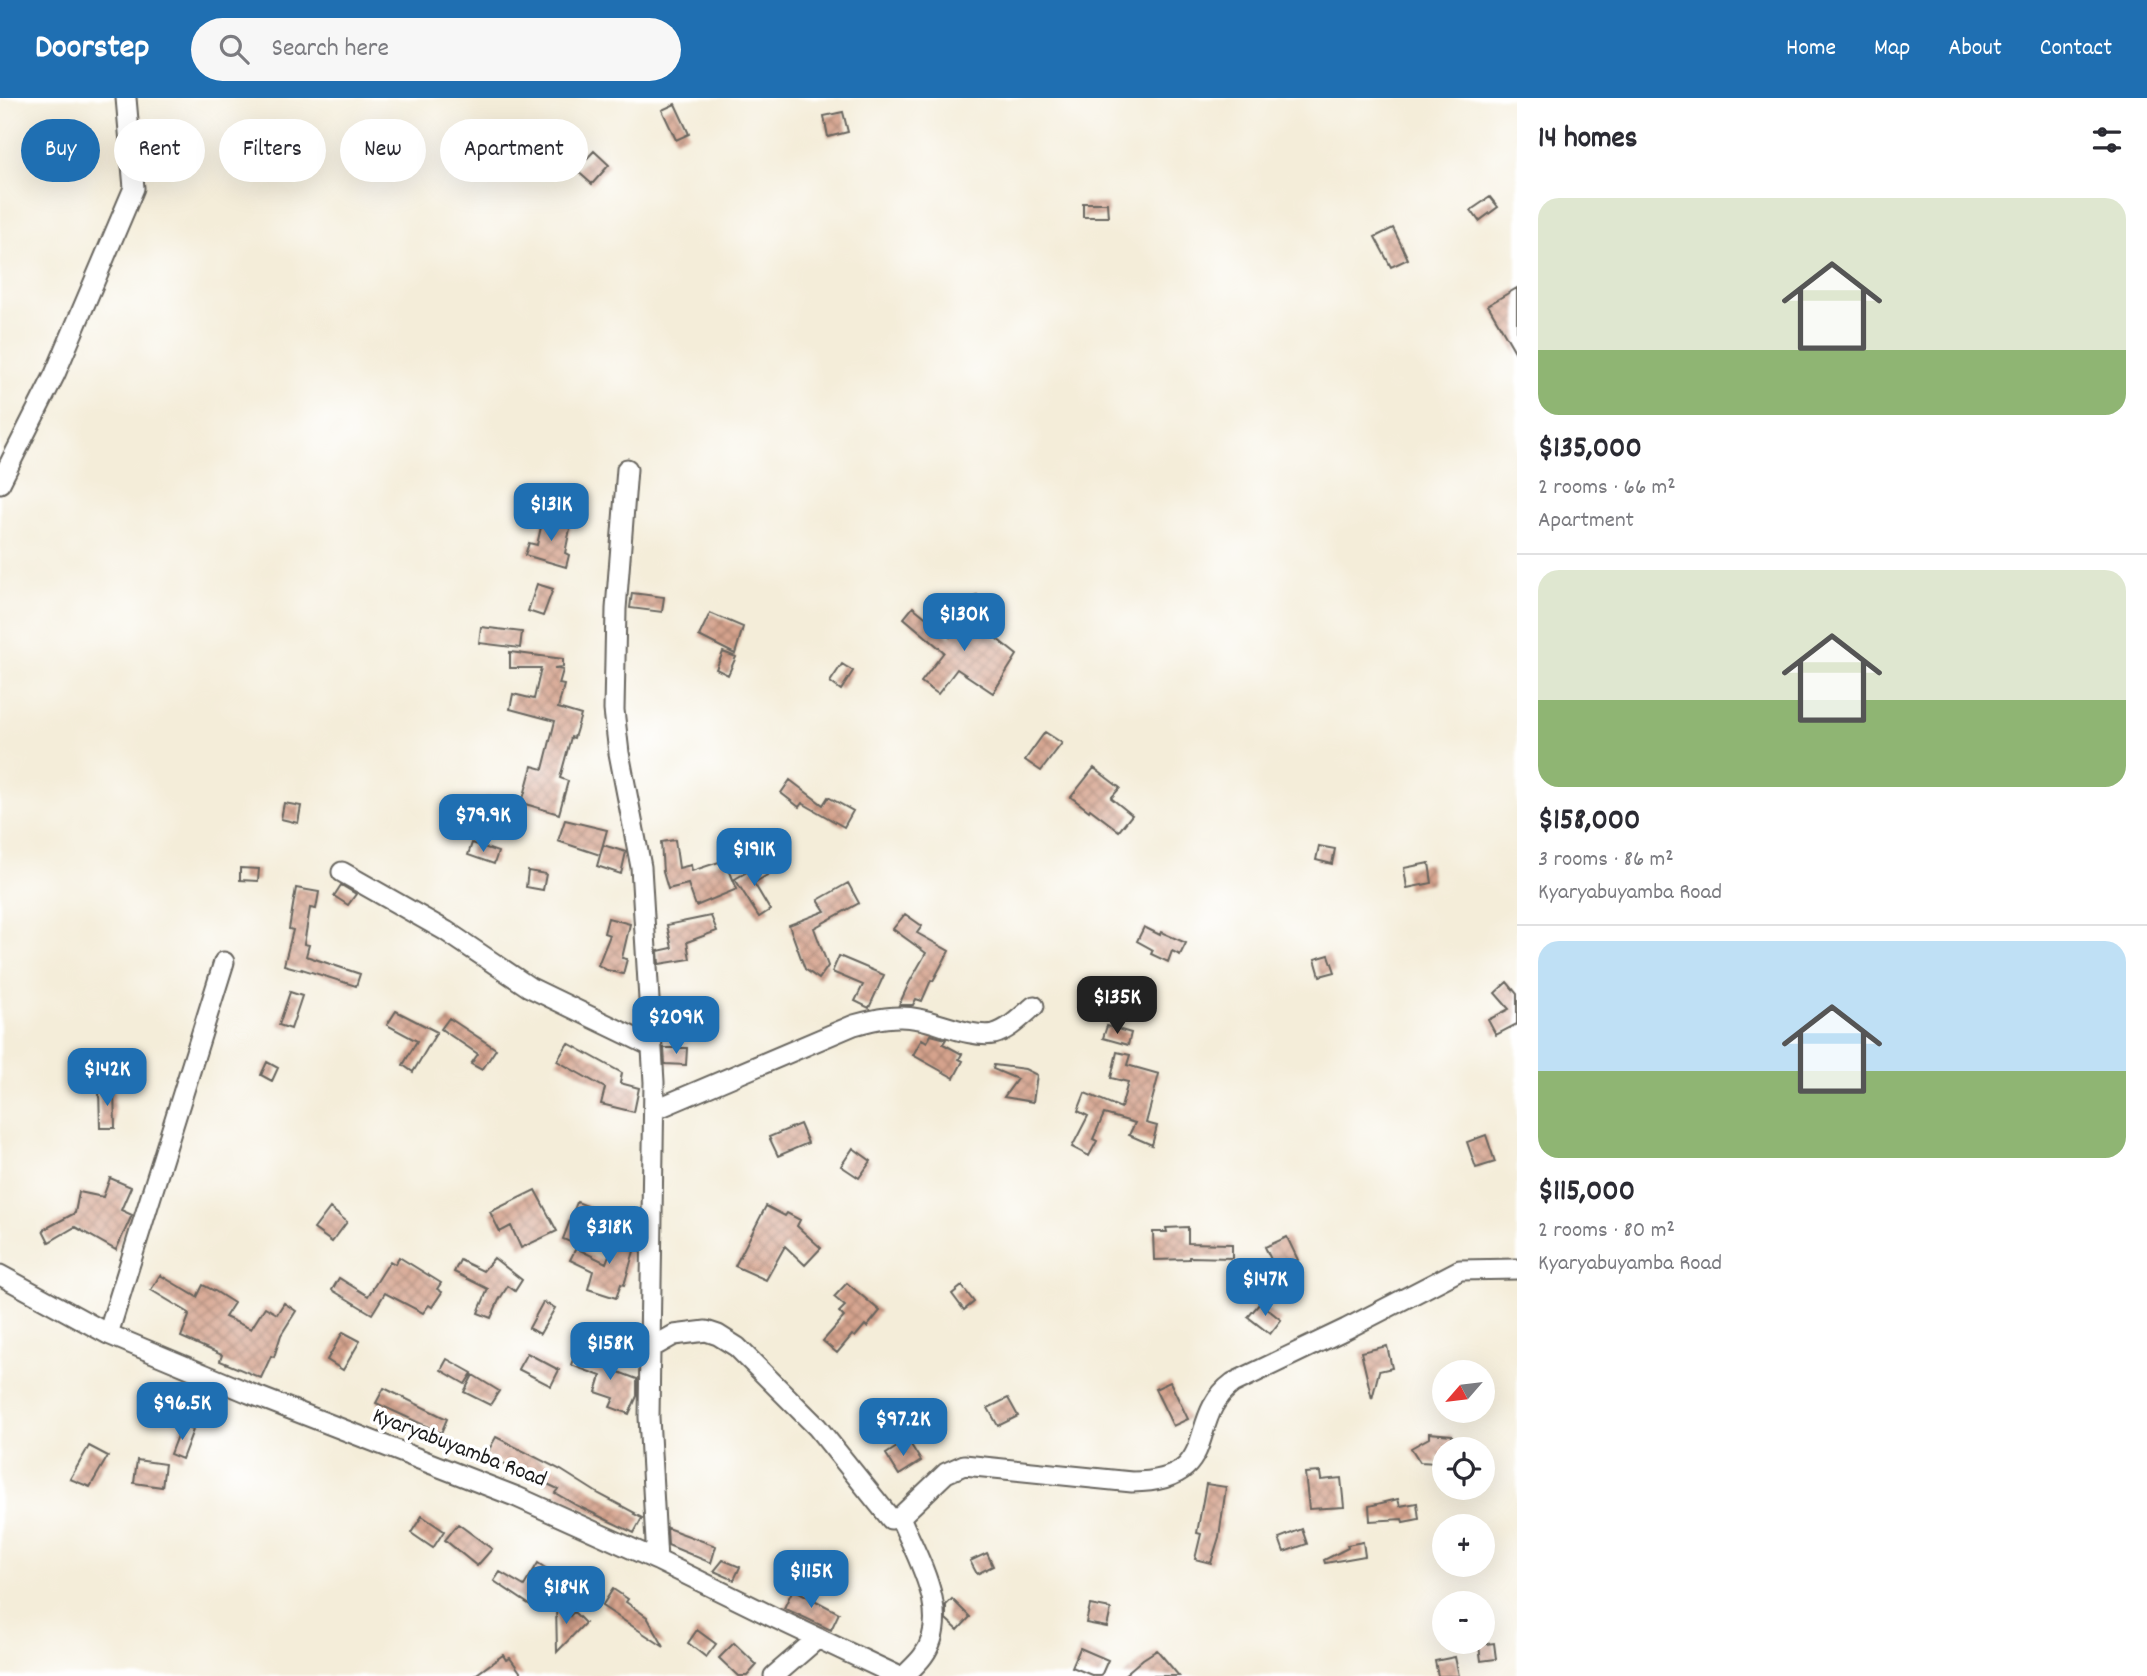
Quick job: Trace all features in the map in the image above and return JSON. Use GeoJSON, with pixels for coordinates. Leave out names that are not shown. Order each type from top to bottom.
{"type":"FeatureCollection","features":[{"type":"Feature","properties":{"kind":"street"},"geometry":{"type":"LineString","coordinates":[[0,483],[55,374],[134,188],[126,98]]}},
{"type":"Feature","properties":{"kind":"street"},"geometry":{"type":"LineString","coordinates":[[627,469],[617,609],[614,710],[640,867],[651,1046],[654,1110],[649,1417],[657,1560]]}},
{"type":"Feature","properties":{"kind":"street"},"geometry":{"type":"LineString","coordinates":[[342,872],[446,931],[529,987],[651,1046]]}},
{"type":"Feature","properties":{"kind":"street"},"geometry":{"type":"LineString","coordinates":[[108,1335],[224,961]]}},
{"type":"Feature","properties":{"kind":"street"},"geometry":{"type":"LineString","coordinates":[[654,1110],[871,1020],[916,1018],[982,1035],[995,1034],[1034,1006]]}},
{"type":"Feature","properties":{"kind":"street"},"geometry":{"type":"LineString","coordinates":[[651,1348],[674,1335],[706,1331],[737,1347],[817,1427],[891,1519],[900,1517],[946,1473],[964,1465],[1132,1482],[1172,1476],[1189,1463],[1196,1453],[1216,1403],[1234,1383],[1460,1270],[1517,1269]]}},
{"type":"Feature","properties":{"kind":"street","name":"Kyaryabuyamba Road"},"geometry":{"type":"LineString","coordinates":[[0,1275],[108,1335],[517,1497],[657,1560],[898,1676]]}},
{"type":"Feature","properties":{"kind":"street"},"geometry":{"type":"LineString","coordinates":[[900,1517],[928,1585],[935,1608],[936,1625],[923,1657],[904,1676]]}},
{"type":"Feature","properties":{"kind":"street"},"geometry":{"type":"LineString","coordinates":[[774,1676],[818,1638]]}},
{"type":"Feature","properties":{"kind":"building"},"geometry":{"type":"Polygon","coordinates":[[[675,104],[689,134],[676,140],[662,110],[675,104]]]}},
{"type":"Feature","properties":{"kind":"building"},"geometry":{"type":"Polygon","coordinates":[[[843,112],[848,132],[828,137],[824,116],[843,112]]]}},
{"type":"Feature","properties":{"kind":"building"},"geometry":{"type":"Polygon","coordinates":[[[594,151],[609,165],[592,184],[588,180],[588,157],[594,151]]]}},
{"type":"Feature","properties":{"kind":"building"},"geometry":{"type":"Polygon","coordinates":[[[1490,197],[1498,207],[1479,221],[1471,210],[1490,197]]]}},
{"type":"Feature","properties":{"kind":"building"},"geometry":{"type":"Polygon","coordinates":[[[1083,203],[1107,203],[1108,217],[1083,217],[1083,203]]]}},
{"type":"Feature","properties":{"kind":"building"},"geometry":{"type":"Polygon","coordinates":[[[1393,228],[1408,259],[1391,267],[1375,237],[1393,228]]]}},
{"type":"Feature","properties":{"kind":"building"},"geometry":{"type":"Polygon","coordinates":[[[1517,288],[1517,355],[1488,305],[1517,288]]]}},
{"type":"Feature","properties":{"kind":"building"},"geometry":{"type":"Polygon","coordinates":[[[543,518],[571,524],[565,553],[569,555],[566,567],[525,555],[529,543],[537,545],[543,518]]]}},
{"type":"Feature","properties":{"kind":"building"},"geometry":{"type":"Polygon","coordinates":[[[537,584],[553,589],[543,616],[528,611],[537,584]]]}},
{"type":"Feature","properties":{"kind":"building"},"geometry":{"type":"Polygon","coordinates":[[[632,593],[664,597],[662,612],[630,608],[632,593]]]}},
{"type":"Feature","properties":{"kind":"building"},"geometry":{"type":"Polygon","coordinates":[[[977,595],[985,605],[972,616],[964,606],[977,595]]]}},
{"type":"Feature","properties":{"kind":"building"},"geometry":{"type":"Polygon","coordinates":[[[913,607],[950,637],[967,615],[1017,655],[993,693],[957,669],[938,694],[921,682],[944,652],[904,618],[913,607]]]}},
{"type":"Feature","properties":{"kind":"building"},"geometry":{"type":"Polygon","coordinates":[[[710,613],[743,627],[735,654],[699,636],[710,613]]]}},
{"type":"Feature","properties":{"kind":"building"},"geometry":{"type":"Polygon","coordinates":[[[481,627],[522,632],[520,648],[479,643],[481,627]]]}},
{"type":"Feature","properties":{"kind":"building"},"geometry":{"type":"Polygon","coordinates":[[[510,652],[563,659],[563,667],[554,668],[563,670],[559,684],[564,685],[558,708],[581,715],[574,738],[571,737],[560,778],[568,781],[559,814],[522,803],[532,766],[543,769],[555,721],[510,709],[513,694],[534,699],[541,668],[510,668],[510,652]]]}},
{"type":"Feature","properties":{"kind":"building"},"geometry":{"type":"Polygon","coordinates":[[[723,652],[736,657],[728,675],[716,669],[723,652]]]}},
{"type":"Feature","properties":{"kind":"building"},"geometry":{"type":"Polygon","coordinates":[[[842,664],[853,671],[841,690],[830,682],[842,664]]]}},
{"type":"Feature","properties":{"kind":"building"},"geometry":{"type":"Polygon","coordinates":[[[1045,732],[1062,743],[1041,771],[1025,760],[1045,732]]]}},
{"type":"Feature","properties":{"kind":"building"},"geometry":{"type":"Polygon","coordinates":[[[1094,768],[1120,788],[1111,798],[1132,815],[1119,831],[1071,797],[1094,768]]]}},
{"type":"Feature","properties":{"kind":"building"},"geometry":{"type":"Polygon","coordinates":[[[790,780],[823,805],[828,797],[853,811],[844,827],[802,803],[799,807],[781,793],[790,780]]]}},
{"type":"Feature","properties":{"kind":"building"},"geometry":{"type":"Polygon","coordinates":[[[487,796],[504,801],[500,814],[483,809],[487,796]]]}},
{"type":"Feature","properties":{"kind":"building"},"geometry":{"type":"Polygon","coordinates":[[[284,803],[301,806],[298,823],[281,819],[284,803]]]}},
{"type":"Feature","properties":{"kind":"building"},"geometry":{"type":"Polygon","coordinates":[[[565,820],[607,830],[600,855],[558,841],[565,820]]]}},
{"type":"Feature","properties":{"kind":"building"},"geometry":{"type":"Polygon","coordinates":[[[675,840],[679,868],[691,865],[692,871],[725,860],[737,889],[696,906],[688,884],[668,889],[663,872],[661,842],[675,840]]]}},
{"type":"Feature","properties":{"kind":"building"},"geometry":{"type":"Polygon","coordinates":[[[472,843],[498,852],[494,864],[468,855],[472,843]]]}},
{"type":"Feature","properties":{"kind":"building"},"geometry":{"type":"Polygon","coordinates":[[[603,845],[626,852],[621,874],[597,866],[603,845]]]}},
{"type":"Feature","properties":{"kind":"building"},"geometry":{"type":"Polygon","coordinates":[[[1319,846],[1335,849],[1332,864],[1316,860],[1319,846]]]}},
{"type":"Feature","properties":{"kind":"building"},"geometry":{"type":"Polygon","coordinates":[[[762,863],[769,874],[754,883],[770,910],[759,917],[735,879],[762,863]]]}},
{"type":"Feature","properties":{"kind":"building"},"geometry":{"type":"Polygon","coordinates":[[[1429,863],[1432,883],[1407,888],[1404,868],[1429,863]]]}},
{"type":"Feature","properties":{"kind":"building"},"geometry":{"type":"Polygon","coordinates":[[[240,868],[259,869],[258,881],[240,880],[240,868]]]}},
{"type":"Feature","properties":{"kind":"building"},"geometry":{"type":"Polygon","coordinates":[[[528,871],[546,874],[543,890],[526,887],[528,871]]]}},
{"type":"Feature","properties":{"kind":"building"},"geometry":{"type":"Polygon","coordinates":[[[848,883],[859,903],[814,928],[828,966],[819,979],[805,969],[789,925],[825,911],[818,900],[848,883]]]}},
{"type":"Feature","properties":{"kind":"building"},"geometry":{"type":"Polygon","coordinates":[[[341,885],[356,894],[348,905],[334,896],[341,885]]]}},
{"type":"Feature","properties":{"kind":"building"},"geometry":{"type":"Polygon","coordinates":[[[296,888],[319,892],[316,909],[310,908],[304,944],[309,945],[306,956],[360,974],[356,986],[284,965],[293,930],[289,929],[296,888]]]}},
{"type":"Feature","properties":{"kind":"building"},"geometry":{"type":"Polygon","coordinates":[[[905,914],[922,926],[917,933],[949,951],[922,1001],[916,999],[913,1005],[899,1005],[926,953],[893,929],[905,914]]]}},
{"type":"Feature","properties":{"kind":"building"},"geometry":{"type":"Polygon","coordinates":[[[711,916],[717,931],[687,942],[690,959],[659,964],[658,951],[672,948],[667,925],[711,916]]]}},
{"type":"Feature","properties":{"kind":"building"},"geometry":{"type":"Polygon","coordinates":[[[608,918],[630,924],[622,958],[627,959],[623,974],[598,965],[610,935],[604,933],[608,918]]]}},
{"type":"Feature","properties":{"kind":"building"},"geometry":{"type":"Polygon","coordinates":[[[1144,927],[1186,943],[1180,955],[1172,951],[1168,962],[1151,954],[1153,950],[1137,941],[1144,927]]]}},
{"type":"Feature","properties":{"kind":"building"},"geometry":{"type":"Polygon","coordinates":[[[1329,955],[1335,972],[1320,976],[1315,959],[1329,955]]]}},
{"type":"Feature","properties":{"kind":"building"},"geometry":{"type":"Polygon","coordinates":[[[839,956],[884,975],[869,1008],[855,1001],[863,985],[832,972],[839,956]]]}},
{"type":"Feature","properties":{"kind":"building"},"geometry":{"type":"Polygon","coordinates":[[[1507,982],[1517,994],[1517,1024],[1496,1035],[1488,1020],[1509,1009],[1495,993],[1507,982]]]}},
{"type":"Feature","properties":{"kind":"building"},"geometry":{"type":"Polygon","coordinates":[[[290,992],[302,996],[291,1029],[279,1025],[290,992]]]}},
{"type":"Feature","properties":{"kind":"building"},"geometry":{"type":"Polygon","coordinates":[[[396,1011],[437,1032],[413,1072],[403,1065],[417,1041],[387,1025],[396,1011]]]}},
{"type":"Feature","properties":{"kind":"building"},"geometry":{"type":"Polygon","coordinates":[[[449,1018],[496,1049],[482,1070],[471,1064],[478,1054],[441,1029],[449,1018]]]}},
{"type":"Feature","properties":{"kind":"building"},"geometry":{"type":"Polygon","coordinates":[[[1107,1026],[1131,1033],[1128,1045],[1103,1038],[1107,1026]]]}},
{"type":"Feature","properties":{"kind":"building"},"geometry":{"type":"Polygon","coordinates":[[[931,1035],[946,1039],[943,1044],[962,1054],[959,1059],[963,1061],[954,1078],[913,1055],[922,1039],[927,1042],[931,1035]]]}},
{"type":"Feature","properties":{"kind":"building"},"geometry":{"type":"Polygon","coordinates":[[[568,1043],[622,1073],[620,1083],[639,1088],[634,1112],[601,1104],[605,1088],[557,1061],[568,1043]]]}},
{"type":"Feature","properties":{"kind":"building"},"geometry":{"type":"Polygon","coordinates":[[[664,1048],[687,1048],[686,1065],[665,1064],[664,1048]]]}},
{"type":"Feature","properties":{"kind":"building"},"geometry":{"type":"Polygon","coordinates":[[[1117,1052],[1130,1055],[1127,1065],[1159,1074],[1146,1123],[1157,1126],[1152,1145],[1129,1135],[1135,1123],[1104,1114],[1093,1139],[1097,1141],[1089,1156],[1072,1147],[1088,1116],[1078,1111],[1085,1093],[1121,1108],[1128,1082],[1111,1078],[1117,1052]]]}},
{"type":"Feature","properties":{"kind":"building"},"geometry":{"type":"Polygon","coordinates":[[[267,1062],[278,1068],[272,1081],[261,1075],[267,1062]]]}},
{"type":"Feature","properties":{"kind":"building"},"geometry":{"type":"Polygon","coordinates":[[[994,1065],[1025,1069],[1037,1075],[1033,1102],[1004,1097],[1017,1079],[993,1069],[994,1065]]]}},
{"type":"Feature","properties":{"kind":"building"},"geometry":{"type":"Polygon","coordinates":[[[99,1088],[114,1088],[115,1128],[100,1128],[99,1088]]]}},
{"type":"Feature","properties":{"kind":"building"},"geometry":{"type":"Polygon","coordinates":[[[800,1124],[808,1143],[778,1156],[769,1137],[800,1124]]]}},
{"type":"Feature","properties":{"kind":"building"},"geometry":{"type":"Polygon","coordinates":[[[1486,1135],[1495,1162],[1476,1168],[1467,1142],[1486,1135]]]}},
{"type":"Feature","properties":{"kind":"building"},"geometry":{"type":"Polygon","coordinates":[[[853,1148],[871,1161],[859,1178],[841,1166],[853,1148]]]}},
{"type":"Feature","properties":{"kind":"building"},"geometry":{"type":"Polygon","coordinates":[[[110,1178],[131,1187],[121,1210],[132,1215],[116,1250],[75,1227],[49,1242],[43,1230],[75,1213],[79,1192],[103,1197],[110,1178]]]}},
{"type":"Feature","properties":{"kind":"building"},"geometry":{"type":"Polygon","coordinates":[[[535,1190],[557,1231],[521,1248],[511,1226],[500,1232],[490,1212],[535,1190]]]}},
{"type":"Feature","properties":{"kind":"building"},"geometry":{"type":"Polygon","coordinates":[[[577,1202],[590,1207],[577,1245],[563,1239],[577,1202]]]}},
{"type":"Feature","properties":{"kind":"building"},"geometry":{"type":"Polygon","coordinates":[[[766,1206],[800,1220],[797,1226],[821,1248],[805,1265],[785,1246],[766,1280],[735,1266],[766,1206]]]}},
{"type":"Feature","properties":{"kind":"building"},"geometry":{"type":"Polygon","coordinates":[[[330,1208],[347,1222],[332,1242],[314,1229],[330,1208]]]}},
{"type":"Feature","properties":{"kind":"building"},"geometry":{"type":"Polygon","coordinates":[[[1188,1227],[1188,1243],[1232,1244],[1232,1258],[1189,1257],[1154,1260],[1153,1232],[1167,1232],[1166,1228],[1188,1227]]]}},
{"type":"Feature","properties":{"kind":"building"},"geometry":{"type":"Polygon","coordinates":[[[617,1234],[637,1241],[624,1285],[621,1284],[616,1298],[588,1289],[593,1271],[570,1260],[576,1248],[606,1263],[617,1234]]]}},
{"type":"Feature","properties":{"kind":"building"},"geometry":{"type":"Polygon","coordinates":[[[1287,1237],[1298,1260],[1276,1270],[1265,1247],[1287,1237]]]}},
{"type":"Feature","properties":{"kind":"building"},"geometry":{"type":"Polygon","coordinates":[[[399,1257],[441,1283],[437,1289],[442,1292],[432,1307],[429,1305],[423,1313],[385,1293],[372,1314],[332,1290],[339,1278],[368,1296],[390,1261],[395,1264],[399,1257]]]}},
{"type":"Feature","properties":{"kind":"building"},"geometry":{"type":"Polygon","coordinates":[[[494,1258],[522,1280],[515,1291],[508,1286],[491,1318],[478,1313],[488,1289],[454,1272],[460,1260],[483,1271],[494,1258]]]}},
{"type":"Feature","properties":{"kind":"building"},"geometry":{"type":"Polygon","coordinates":[[[160,1275],[197,1297],[203,1285],[215,1291],[234,1303],[225,1317],[251,1329],[265,1307],[277,1314],[284,1303],[296,1311],[281,1335],[274,1357],[271,1356],[261,1378],[220,1361],[222,1355],[181,1337],[189,1313],[151,1290],[160,1275]]]}},
{"type":"Feature","properties":{"kind":"building"},"geometry":{"type":"Polygon","coordinates":[[[847,1283],[880,1311],[867,1327],[865,1325],[855,1337],[852,1335],[837,1353],[823,1341],[844,1317],[839,1312],[845,1306],[834,1297],[847,1283]]]}},
{"type":"Feature","properties":{"kind":"building"},"geometry":{"type":"Polygon","coordinates":[[[962,1286],[974,1302],[964,1310],[952,1294],[962,1286]]]}},
{"type":"Feature","properties":{"kind":"building"},"geometry":{"type":"Polygon","coordinates":[[[543,1302],[555,1308],[540,1334],[529,1328],[543,1302]]]}},
{"type":"Feature","properties":{"kind":"building"},"geometry":{"type":"Polygon","coordinates":[[[1260,1303],[1281,1320],[1270,1334],[1248,1317],[1260,1303]]]}},
{"type":"Feature","properties":{"kind":"building"},"geometry":{"type":"Polygon","coordinates":[[[343,1332],[360,1341],[343,1370],[327,1360],[343,1332]]]}},
{"type":"Feature","properties":{"kind":"building"},"geometry":{"type":"Polygon","coordinates":[[[1387,1346],[1392,1368],[1379,1371],[1372,1399],[1361,1352],[1387,1346]]]}},
{"type":"Feature","properties":{"kind":"building"},"geometry":{"type":"Polygon","coordinates":[[[576,1351],[607,1362],[605,1367],[637,1379],[637,1396],[629,1414],[610,1407],[614,1398],[596,1392],[601,1376],[571,1365],[576,1351]]]}},
{"type":"Feature","properties":{"kind":"building"},"geometry":{"type":"Polygon","coordinates":[[[527,1353],[559,1370],[551,1386],[518,1369],[527,1353]]]}},
{"type":"Feature","properties":{"kind":"building"},"geometry":{"type":"Polygon","coordinates":[[[447,1359],[472,1373],[465,1384],[441,1370],[447,1359]]]}},
{"type":"Feature","properties":{"kind":"building"},"geometry":{"type":"Polygon","coordinates":[[[473,1375],[499,1391],[490,1405],[464,1392],[473,1375]]]}},
{"type":"Feature","properties":{"kind":"building"},"geometry":{"type":"Polygon","coordinates":[[[1170,1382],[1188,1419],[1173,1426],[1155,1389],[1170,1382]]]}},
{"type":"Feature","properties":{"kind":"building"},"geometry":{"type":"Polygon","coordinates":[[[384,1388],[447,1419],[441,1433],[376,1403],[384,1388]]]}},
{"type":"Feature","properties":{"kind":"building"},"geometry":{"type":"Polygon","coordinates":[[[1008,1398],[1018,1416],[998,1426],[988,1408],[1008,1398]]]}},
{"type":"Feature","properties":{"kind":"building"},"geometry":{"type":"Polygon","coordinates":[[[181,1425],[193,1430],[182,1459],[170,1454],[181,1425]]]}},
{"type":"Feature","properties":{"kind":"building"},"geometry":{"type":"Polygon","coordinates":[[[1429,1433],[1452,1435],[1432,1437],[1432,1463],[1420,1462],[1411,1448],[1429,1438],[1429,1433]]]}},
{"type":"Feature","properties":{"kind":"building"},"geometry":{"type":"Polygon","coordinates":[[[496,1437],[561,1470],[635,1513],[642,1518],[634,1533],[555,1493],[558,1489],[486,1455],[496,1437]]]}},
{"type":"Feature","properties":{"kind":"building"},"geometry":{"type":"Polygon","coordinates":[[[908,1440],[921,1461],[899,1475],[886,1454],[908,1440]]]}},
{"type":"Feature","properties":{"kind":"building"},"geometry":{"type":"Polygon","coordinates":[[[89,1446],[108,1456],[90,1487],[70,1479],[89,1446]]]}},
{"type":"Feature","properties":{"kind":"building"},"geometry":{"type":"Polygon","coordinates":[[[137,1460],[165,1464],[162,1487],[134,1483],[137,1460]]]}},
{"type":"Feature","properties":{"kind":"building"},"geometry":{"type":"Polygon","coordinates":[[[1320,1472],[1321,1480],[1341,1478],[1344,1507],[1309,1509],[1305,1473],[1320,1472]]]}},
{"type":"Feature","properties":{"kind":"building"},"geometry":{"type":"Polygon","coordinates":[[[1206,1484],[1226,1487],[1219,1537],[1211,1563],[1195,1559],[1201,1534],[1197,1533],[1206,1484]]]}},
{"type":"Feature","properties":{"kind":"building"},"geometry":{"type":"Polygon","coordinates":[[[1398,1499],[1400,1506],[1417,1503],[1419,1519],[1403,1522],[1402,1519],[1370,1521],[1369,1506],[1398,1499]]]}},
{"type":"Feature","properties":{"kind":"building"},"geometry":{"type":"Polygon","coordinates":[[[422,1516],[444,1531],[433,1548],[411,1533],[422,1516]]]}},
{"type":"Feature","properties":{"kind":"building"},"geometry":{"type":"Polygon","coordinates":[[[458,1524],[492,1549],[477,1566],[445,1540],[458,1524]]]}},
{"type":"Feature","properties":{"kind":"building"},"geometry":{"type":"Polygon","coordinates":[[[667,1528],[716,1546],[711,1563],[668,1545],[667,1528]]]}},
{"type":"Feature","properties":{"kind":"building"},"geometry":{"type":"Polygon","coordinates":[[[1302,1529],[1307,1544],[1284,1552],[1279,1538],[1302,1529]]]}},
{"type":"Feature","properties":{"kind":"building"},"geometry":{"type":"Polygon","coordinates":[[[1363,1542],[1365,1556],[1325,1563],[1324,1560],[1348,1548],[1347,1545],[1363,1542]]]}},
{"type":"Feature","properties":{"kind":"building"},"geometry":{"type":"Polygon","coordinates":[[[987,1553],[993,1566],[977,1574],[970,1561],[987,1553]]]}},
{"type":"Feature","properties":{"kind":"building"},"geometry":{"type":"Polygon","coordinates":[[[723,1560],[740,1567],[734,1580],[714,1571],[723,1560]]]}},
{"type":"Feature","properties":{"kind":"building"},"geometry":{"type":"Polygon","coordinates":[[[538,1563],[554,1574],[542,1591],[550,1598],[539,1611],[494,1581],[500,1572],[524,1586],[538,1563]]]}},
{"type":"Feature","properties":{"kind":"building"},"geometry":{"type":"Polygon","coordinates":[[[613,1589],[647,1617],[664,1647],[602,1606],[613,1589]]]}},
{"type":"Feature","properties":{"kind":"building"},"geometry":{"type":"Polygon","coordinates":[[[793,1589],[839,1613],[831,1630],[784,1608],[793,1589]]]}},
{"type":"Feature","properties":{"kind":"building"},"geometry":{"type":"Polygon","coordinates":[[[952,1599],[970,1617],[958,1630],[946,1619],[946,1605],[952,1599]]]}},
{"type":"Feature","properties":{"kind":"building"},"geometry":{"type":"Polygon","coordinates":[[[556,1604],[570,1616],[574,1612],[585,1623],[557,1652],[556,1604]]]}},
{"type":"Feature","properties":{"kind":"building"},"geometry":{"type":"Polygon","coordinates":[[[1090,1605],[1111,1609],[1107,1627],[1086,1623],[1090,1605]]]}},
{"type":"Feature","properties":{"kind":"building"},"geometry":{"type":"Polygon","coordinates":[[[697,1630],[716,1644],[706,1657],[688,1643],[697,1630]]]}},
{"type":"Feature","properties":{"kind":"building"},"geometry":{"type":"Polygon","coordinates":[[[734,1643],[757,1665],[747,1676],[738,1676],[719,1658],[734,1643]]]}},
{"type":"Feature","properties":{"kind":"building"},"geometry":{"type":"Polygon","coordinates":[[[1080,1648],[1108,1660],[1101,1676],[1072,1667],[1080,1648]]]}},
{"type":"Feature","properties":{"kind":"building"},"geometry":{"type":"Polygon","coordinates":[[[1157,1650],[1179,1676],[1123,1676],[1143,1659],[1157,1650]]]}},
{"type":"Feature","properties":{"kind":"building"},"geometry":{"type":"Polygon","coordinates":[[[1495,1651],[1496,1659],[1481,1661],[1480,1654],[1495,1654],[1495,1651]]]}},
{"type":"Feature","properties":{"kind":"building"},"geometry":{"type":"Polygon","coordinates":[[[503,1655],[506,1660],[510,1658],[523,1676],[474,1676],[503,1655]]]}},
{"type":"Feature","properties":{"kind":"building"},"geometry":{"type":"Polygon","coordinates":[[[1455,1657],[1459,1676],[1438,1676],[1435,1661],[1455,1657]]]}}]}
